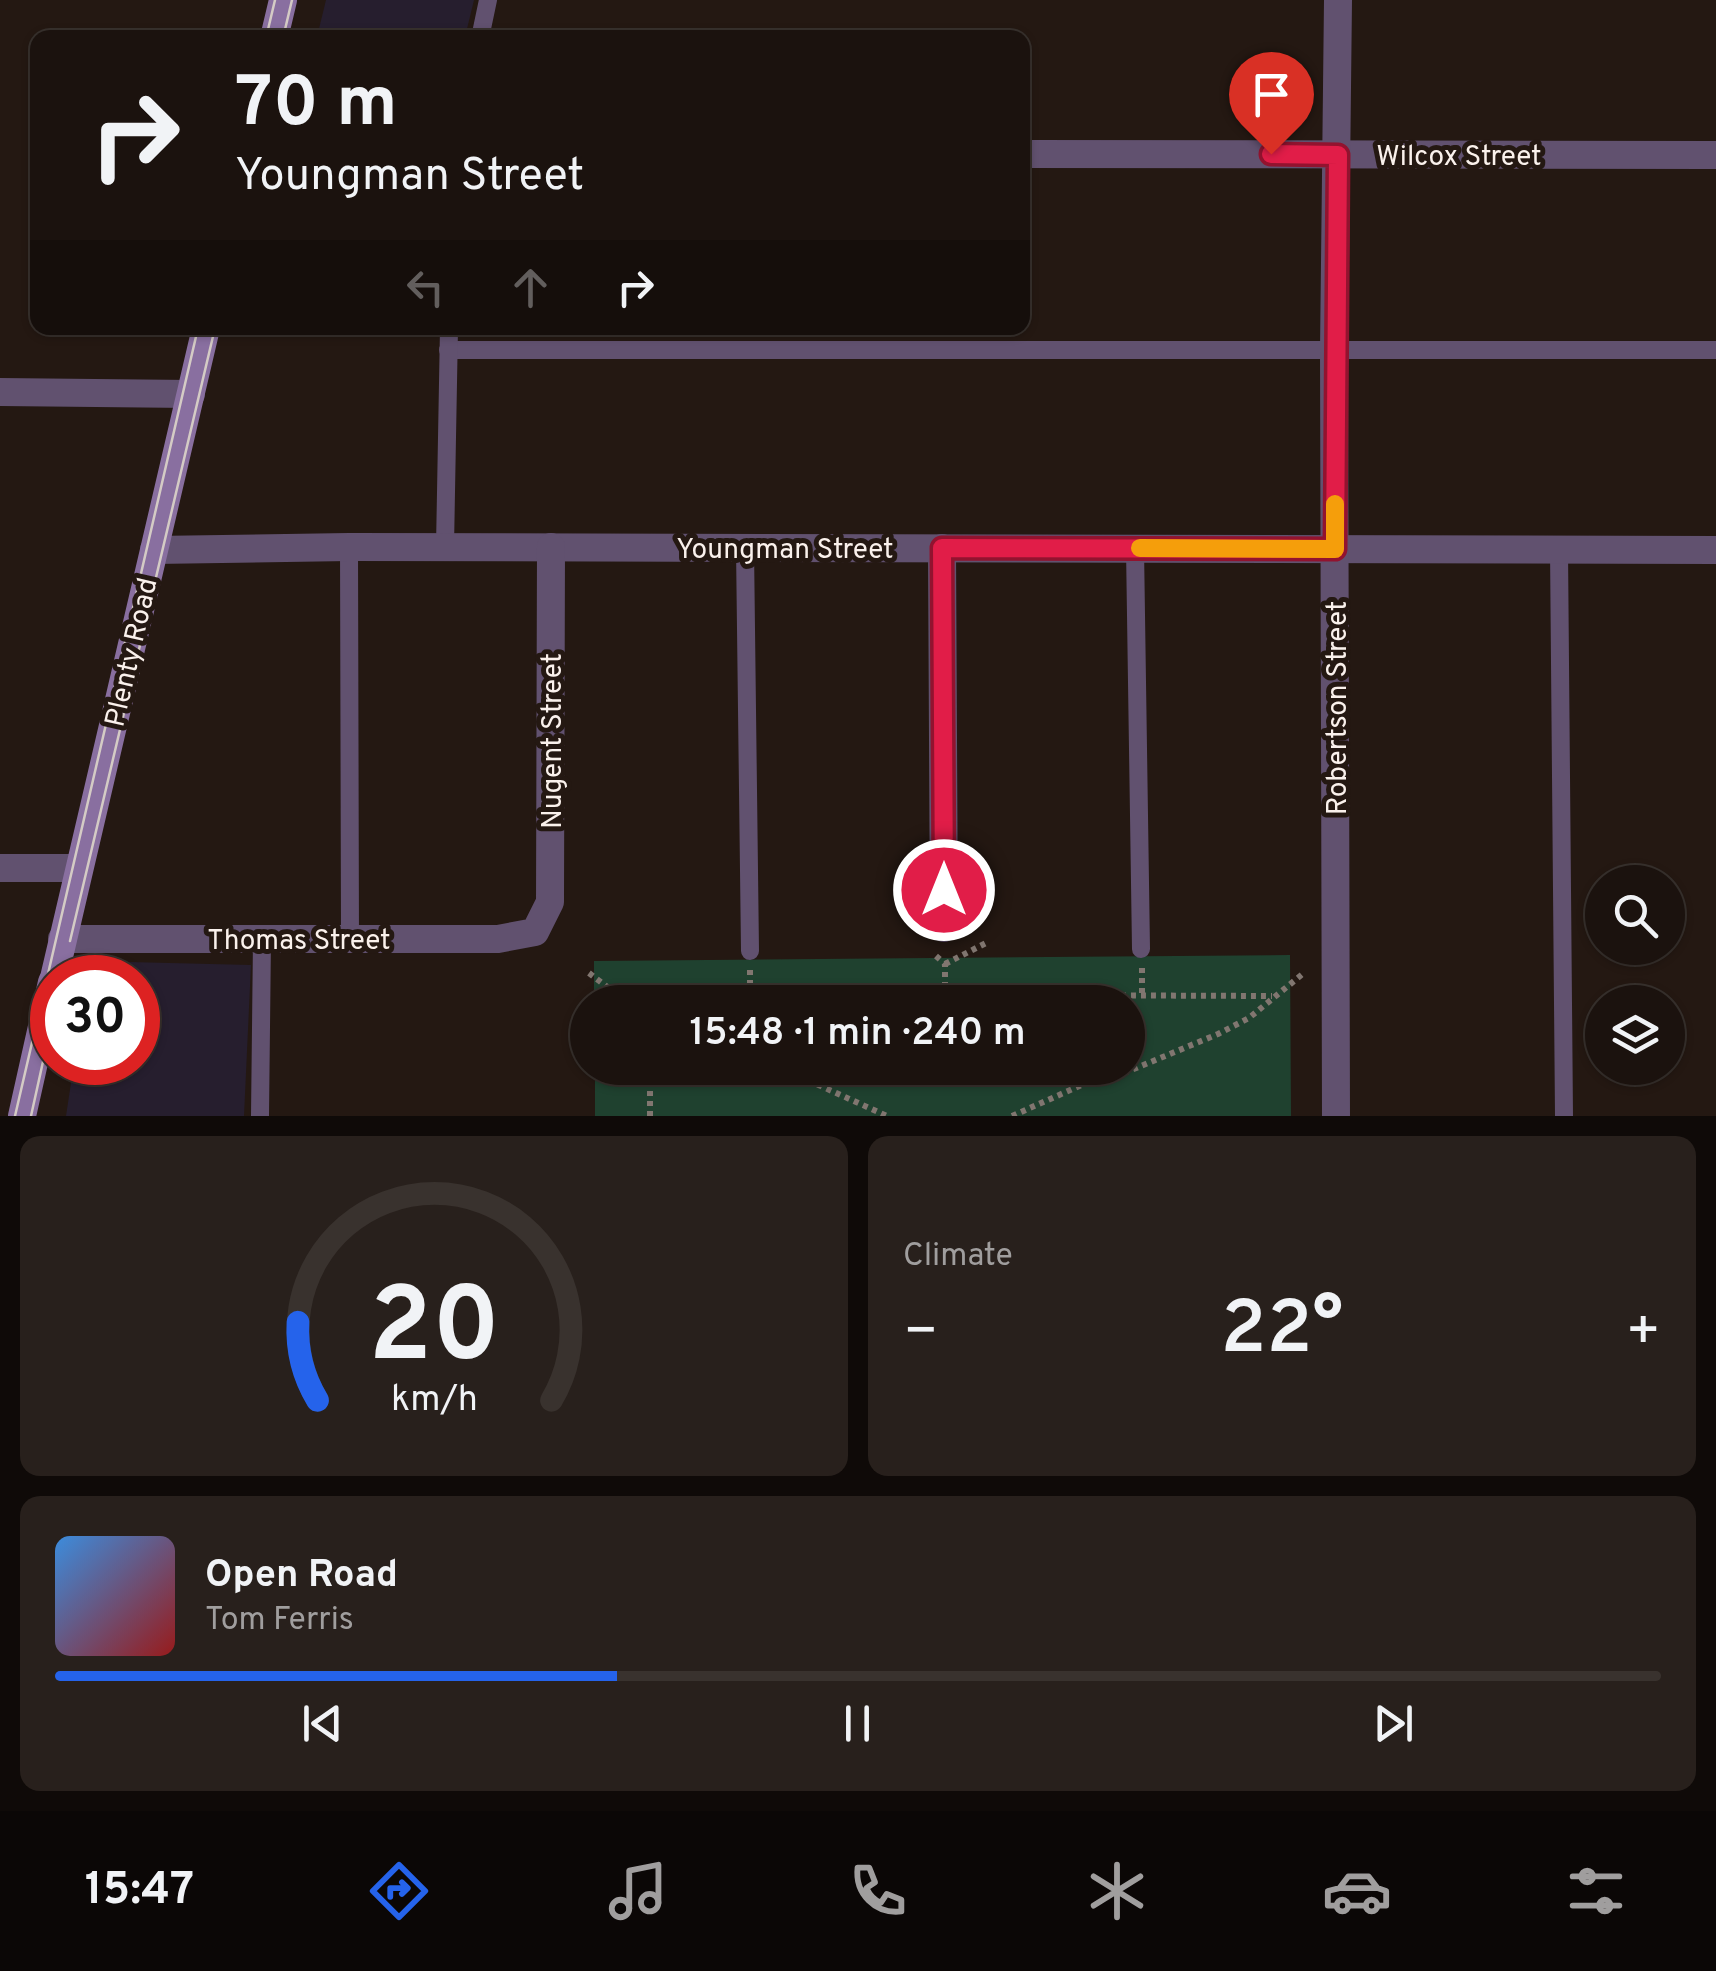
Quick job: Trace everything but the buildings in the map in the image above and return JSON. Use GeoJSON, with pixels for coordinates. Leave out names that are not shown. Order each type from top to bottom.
{"type":"FeatureCollection","features":[{"type":"Feature","properties":{"kind":"main road"},"geometry":{"type":"LineString","coordinates":[[276,30],[283,0]]}},
{"type":"Feature","properties":{"kind":"main road","name":"Plenty Road"},"geometry":{"type":"LineString","coordinates":[[58,955],[204,335]]}},
{"type":"Feature","properties":{"kind":"main road","name":"Plenty Road"},"geometry":{"type":"LineString","coordinates":[[22,1116],[30,1081]]}},
{"type":"Feature","properties":{"kind":"street","name":"Robertson Street"},"geometry":{"type":"LineString","coordinates":[[1336,1116],[1334,350],[1338,0]]}},
{"type":"Feature","properties":{"kind":"street","name":"Wilcox Street"},"geometry":{"type":"LineString","coordinates":[[1030,154],[1716,155]]}},
{"type":"Feature","properties":{"kind":"street"},"geometry":{"type":"LineString","coordinates":[[0,392],[190,394]]}},
{"type":"Feature","properties":{"kind":"street","name":"Nugent Street"},"geometry":{"type":"LineString","coordinates":[[536,932],[550,902],[551,547]]}},
{"type":"Feature","properties":{"kind":"street"},"geometry":{"type":"LineString","coordinates":[[942,548],[944,928]]}},
{"type":"Feature","properties":{"kind":"street","name":"Youngman Street"},"geometry":{"type":"LineString","coordinates":[[154,550],[1716,550]]}},
{"type":"Feature","properties":{"kind":"street"},"geometry":{"type":"LineString","coordinates":[[0,868],[79,868]]}},
{"type":"Feature","properties":{"kind":"street","name":"Thomas Street"},"geometry":{"type":"LineString","coordinates":[[62,939],[498,939],[536,932]]}},
{"type":"Feature","properties":{"kind":"lane"},"geometry":{"type":"LineString","coordinates":[[482,30],[488,0]]}},
{"type":"Feature","properties":{"kind":"lane"},"geometry":{"type":"LineString","coordinates":[[445,547],[448,335]]}},
{"type":"Feature","properties":{"kind":"lane"},"geometry":{"type":"LineString","coordinates":[[448,350],[1716,350]]}},
{"type":"Feature","properties":{"kind":"lane"},"geometry":{"type":"LineString","coordinates":[[349,547],[350,939]]}},
{"type":"Feature","properties":{"kind":"lane"},"geometry":{"type":"LineString","coordinates":[[745,548],[750,951]]}},
{"type":"Feature","properties":{"kind":"lane"},"geometry":{"type":"LineString","coordinates":[[1135,548],[1142,949]]}},
{"type":"Feature","properties":{"kind":"lane"},"geometry":{"type":"LineString","coordinates":[[1559,550],[1564,1116]]}},
{"type":"Feature","properties":{"kind":"lane"},"geometry":{"type":"LineString","coordinates":[[260,1116],[262,938]]}},
{"type":"Feature","properties":{"kind":"path"},"geometry":{"type":"LineString","coordinates":[[945,985],[945,964],[986,942]]}},
{"type":"Feature","properties":{"kind":"path"},"geometry":{"type":"LineString","coordinates":[[1012,1116],[1218,1034],[1248,1018],[1305,972]]}},
{"type":"Feature","properties":{"kind":"path"},"geometry":{"type":"LineString","coordinates":[[589,973],[605,985]]}},
{"type":"Feature","properties":{"kind":"path"},"geometry":{"type":"LineString","coordinates":[[1145,996],[1272,996]]}},
{"type":"Feature","properties":{"kind":"path"},"geometry":{"type":"LineString","coordinates":[[650,1085],[650,1116]]}},
{"type":"Feature","properties":{"kind":"path"},"geometry":{"type":"LineString","coordinates":[[819,1085],[887,1116]]}},
{"type":"Feature","properties":{"kind":"shaded area"},"geometry":{"type":"Polygon","coordinates":[[[326,0],[474,0],[467,30],[319,30],[326,0]]]}},
{"type":"Feature","properties":{"kind":"shaded area"},"geometry":{"type":"Polygon","coordinates":[[[160,963],[251,965],[244,1116],[66,1116],[71,1085],[160,1085],[160,963]]]}},
{"type":"Feature","properties":{"kind":"green space"},"geometry":{"type":"Polygon","coordinates":[[[1290,955],[1291,1116],[595,1116],[595,1085],[1145,1085],[1145,985],[594,985],[594,961],[1290,955]]]}},
{"type":"Feature","properties":{"kind":"tram line"},"geometry":{"type":"LineString","coordinates":[[268,30],[275,0]]}},
{"type":"Feature","properties":{"kind":"tram line"},"geometry":{"type":"LineString","coordinates":[[285,30],[292,0]]}},
{"type":"Feature","properties":{"kind":"tram line"},"geometry":{"type":"LineString","coordinates":[[15,1116],[196,335]]}},
{"type":"Feature","properties":{"kind":"tram line"},"geometry":{"type":"LineString","coordinates":[[70,941],[213,335]]}},
{"type":"Feature","properties":{"kind":"tram line"},"geometry":{"type":"LineString","coordinates":[[31,1116],[38,1085]]}},
{"type":"Feature","properties":{"kind":"slow traffic"},"geometry":{"type":"LineString","coordinates":[[1140,548],[1335,549],[1335,504]]}},
{"type":"Feature","properties":{"kind":"route"},"geometry":{"type":"LineString","coordinates":[[944,890],[942,548],[1335,549],[1338,155],[1271,154]]}}]}
